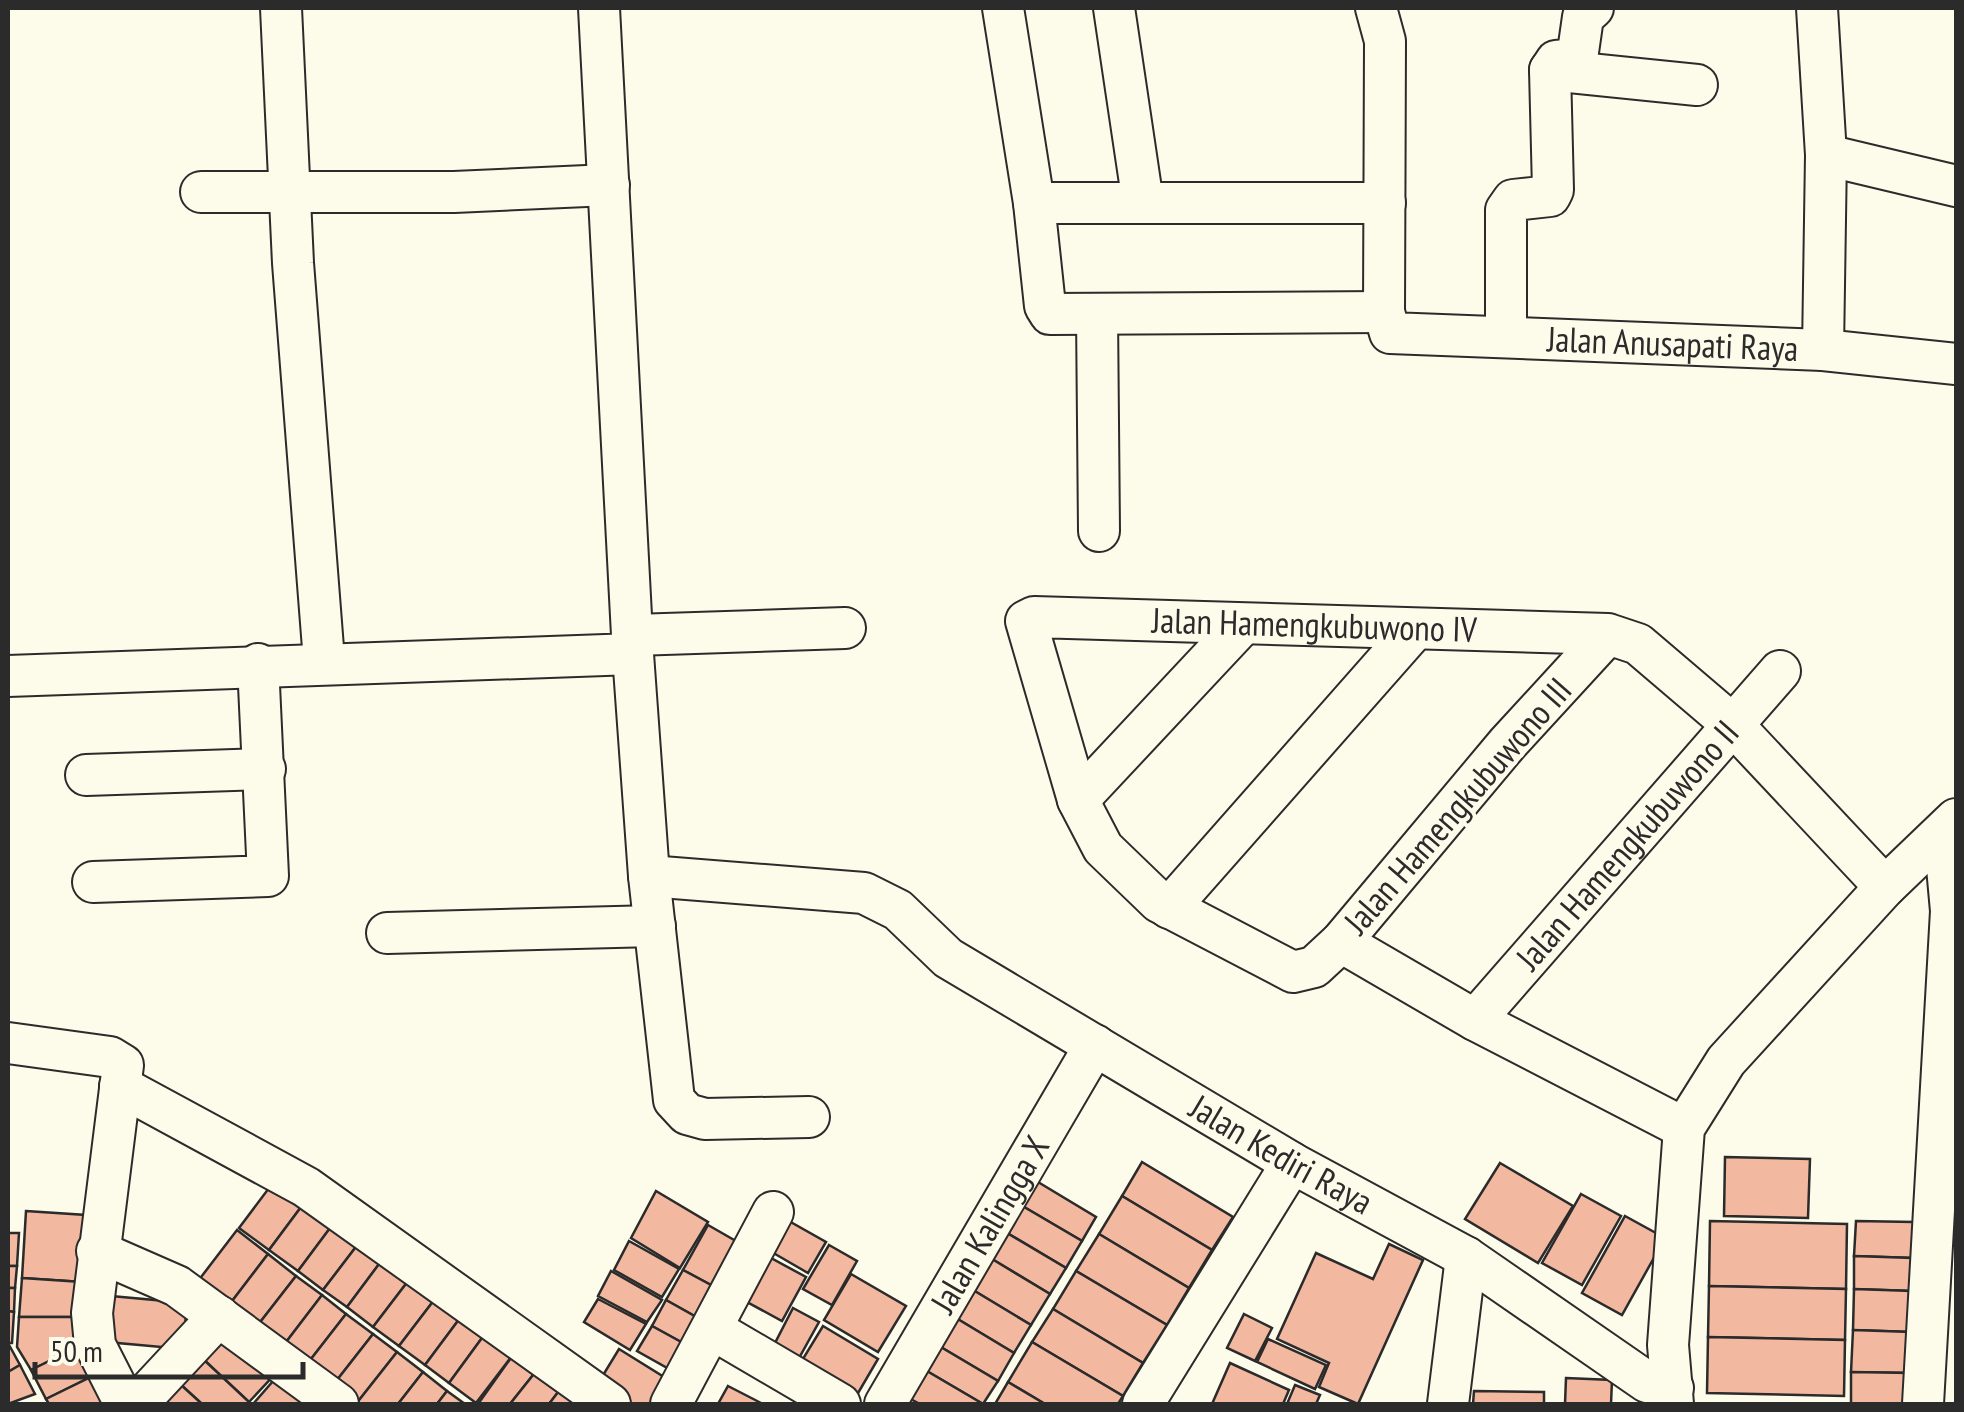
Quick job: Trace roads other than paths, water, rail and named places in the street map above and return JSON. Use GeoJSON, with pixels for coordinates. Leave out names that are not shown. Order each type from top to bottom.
{"type":"FeatureCollection","features":[{"type":"Feature","properties":{"kind":"street"},"geometry":{"type":"LineString","coordinates":[[280,8],[288,191],[324,661]]}},
{"type":"Feature","properties":{"kind":"street"},"geometry":{"type":"LineString","coordinates":[[598,8],[649,876],[674,1100],[687,1114],[705,1119],[809,1118]]}},
{"type":"Feature","properties":{"kind":"street"},"geometry":{"type":"LineString","coordinates":[[1003,8],[1034,203],[1385,203]]}},
{"type":"Feature","properties":{"kind":"street"},"geometry":{"type":"LineString","coordinates":[[1114,8],[1144,204]]}},
{"type":"Feature","properties":{"kind":"street"},"geometry":{"type":"LineString","coordinates":[[1376,8],[1385,41],[1387,323]]}},
{"type":"Feature","properties":{"kind":"street"},"geometry":{"type":"LineString","coordinates":[[1506,336],[1508,204],[1550,196],[1554,186],[1550,70],[1556,61],[1578,60],[1584,17],[1592,8]]}},
{"type":"Feature","properties":{"kind":"street"},"geometry":{"type":"LineString","coordinates":[[1817,8],[1826,155],[1823,350]]}},
{"type":"Feature","properties":{"kind":"street"},"geometry":{"type":"LineString","coordinates":[[1550,70],[1697,86]]}},
{"type":"Feature","properties":{"kind":"street"},"geometry":{"type":"LineString","coordinates":[[1826,155],[1956,186]]}},
{"type":"Feature","properties":{"kind":"street"},"geometry":{"type":"LineString","coordinates":[[201,192],[454,192],[608,184]]}},
{"type":"Feature","properties":{"kind":"street","name":"Jalan Anusapati Raya"},"geometry":{"type":"LineString","coordinates":[[1034,203],[1045,306],[1050,314],[1387,323],[1506,336],[1823,350],[1956,364]]}},
{"type":"Feature","properties":{"kind":"street"},"geometry":{"type":"LineString","coordinates":[[1097,314],[1099,531]]}},
{"type":"Feature","properties":{"kind":"street","name":"Jalan Hamengkubuwono IV"},"geometry":{"type":"LineString","coordinates":[[1078,800],[1026,621],[1034,617],[1608,634]]}},
{"type":"Feature","properties":{"kind":"street"},"geometry":{"type":"LineString","coordinates":[[1241,626],[1078,800],[1103,848],[1126,874],[1170,908],[1415,629]]}},
{"type":"Feature","properties":{"kind":"street"},"geometry":{"type":"LineString","coordinates":[[8,676],[634,644],[845,628]]}},
{"type":"Feature","properties":{"kind":"street"},"geometry":{"type":"LineString","coordinates":[[1608,634],[1638,644],[1733,725],[1885,887]]}},
{"type":"Feature","properties":{"kind":"street","name":"Jalan Hamengkubuwono III"},"geometry":{"type":"LineString","coordinates":[[1170,908],[1274,966],[1304,970],[1322,961],[1507,744],[1608,634]]}},
{"type":"Feature","properties":{"kind":"street"},"geometry":{"type":"LineString","coordinates":[[93,882],[268,876],[258,664]]}},
{"type":"Feature","properties":{"kind":"street","name":"Jalan Hamengkubuwono II"},"geometry":{"type":"LineString","coordinates":[[1475,1020],[1780,671]]}},
{"type":"Feature","properties":{"kind":"street"},"geometry":{"type":"LineString","coordinates":[[86,775],[265,769]]}},
{"type":"Feature","properties":{"kind":"street"},"geometry":{"type":"LineString","coordinates":[[1660,1395],[1668,1344],[1684,1128],[1726,1061],[1885,887],[1950,826]]}},
{"type":"Feature","properties":{"kind":"street"},"geometry":{"type":"LineString","coordinates":[[1923,1404],[1951,911],[1950,826]]}},
{"type":"Feature","properties":{"kind":"street","name":"Jalan Kediri Raya"},"geometry":{"type":"LineString","coordinates":[[649,876],[864,893],[898,910],[948,958],[1292,1163],[1466,1257],[1660,1395]]}},
{"type":"Feature","properties":{"kind":"street"},"geometry":{"type":"LineString","coordinates":[[387,933],[655,926]]}},
{"type":"Feature","properties":{"kind":"street"},"geometry":{"type":"LineString","coordinates":[[1341,942],[1475,1020],[1684,1128]]}},
{"type":"Feature","properties":{"kind":"street"},"geometry":{"type":"LineString","coordinates":[[8,1043],[110,1057],[122,1066],[96,1251],[94,1339],[125,1404]]}},
{"type":"Feature","properties":{"kind":"street","name":"Jalan Kalingga X"},"geometry":{"type":"LineString","coordinates":[[885,1404],[1095,1046]]}},
{"type":"Feature","properties":{"kind":"street"},"geometry":{"type":"LineString","coordinates":[[120,1086],[306,1187],[610,1404]]}},
{"type":"Feature","properties":{"kind":"street"},"geometry":{"type":"LineString","coordinates":[[1950,1404],[1956,1154]]}},
{"type":"Feature","properties":{"kind":"street"},"geometry":{"type":"LineString","coordinates":[[1143,1404],[1292,1163]]}},
{"type":"Feature","properties":{"kind":"street"},"geometry":{"type":"LineString","coordinates":[[671,1404],[773,1212]]}},
{"type":"Feature","properties":{"kind":"street"},"geometry":{"type":"LineString","coordinates":[[96,1251],[166,1279],[338,1404]]}},
{"type":"Feature","properties":{"kind":"street"},"geometry":{"type":"LineString","coordinates":[[1448,1404],[1466,1257]]}},
{"type":"Feature","properties":{"kind":"street"},"geometry":{"type":"LineString","coordinates":[[138,1404],[219,1316]]}},
{"type":"Feature","properties":{"kind":"street"},"geometry":{"type":"LineString","coordinates":[[712,1329],[840,1404]]}}]}
